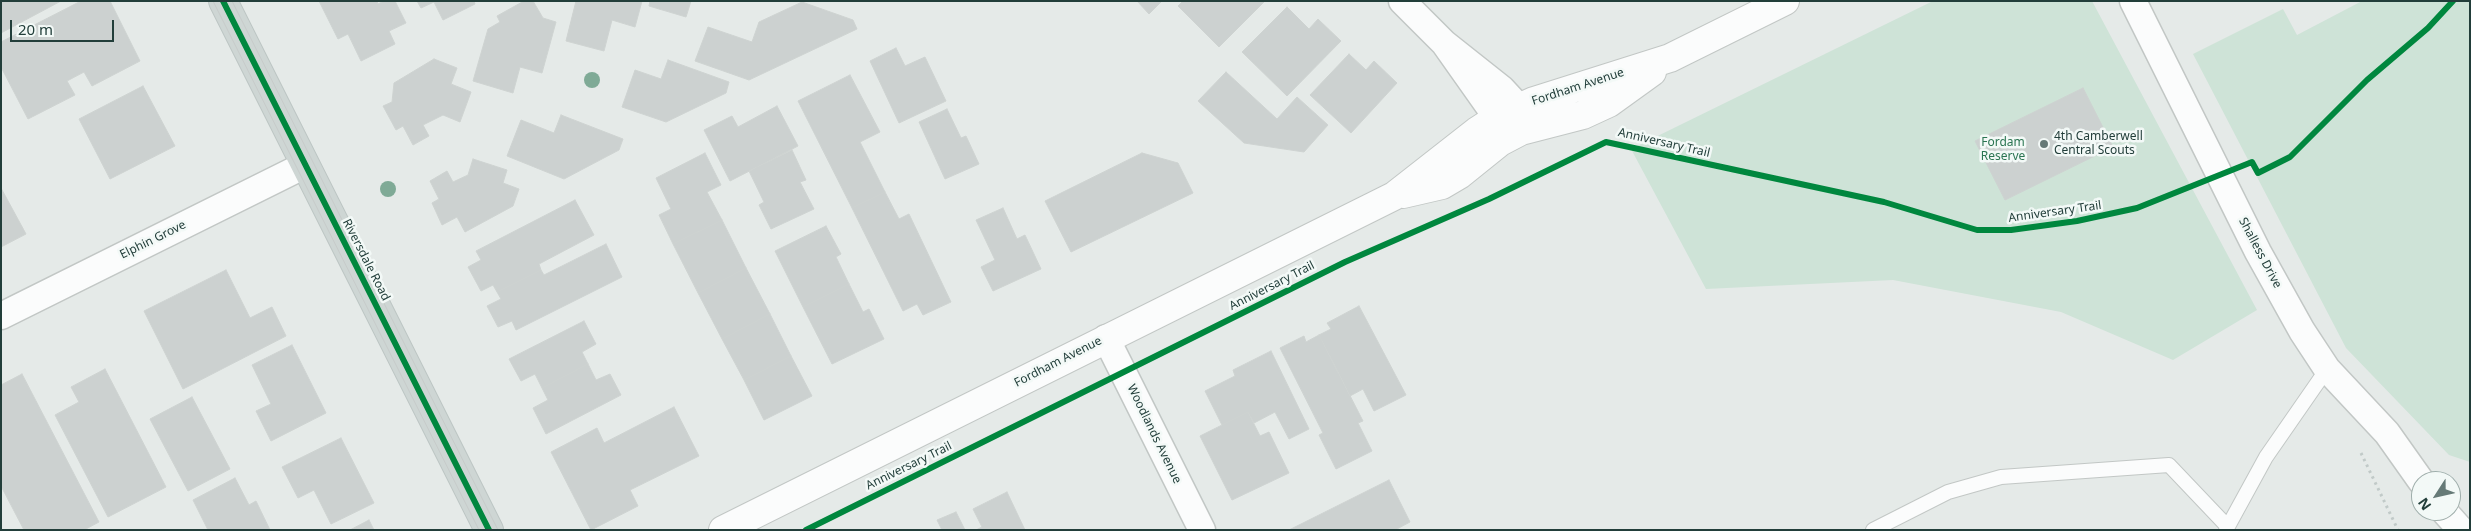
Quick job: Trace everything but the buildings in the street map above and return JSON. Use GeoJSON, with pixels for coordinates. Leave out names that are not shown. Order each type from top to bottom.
{"type":"FeatureCollection","features":[{"type":"Feature","properties":{"kind":"main road","name":"Riversdale Road"},"geometry":{"type":"LineString","coordinates":[[222,1],[489,530]]}},
{"type":"Feature","properties":{"kind":"street"},"geometry":{"type":"LineString","coordinates":[[1402,1],[1444,43],[1512,119]]}},
{"type":"Feature","properties":{"kind":"street","name":"Fordham Avenue"},"geometry":{"type":"LineString","coordinates":[[723,530],[1394,196],[1442,185],[1459,175],[1500,142],[1512,119],[1583,114],[1609,103],[1670,58],[1785,1]]}},
{"type":"Feature","properties":{"kind":"street","name":"Shalless Drive"},"geometry":{"type":"LineString","coordinates":[[2133,1],[2258,252],[2302,331],[2327,368],[2387,433],[2414,471]]}},
{"type":"Feature","properties":{"kind":"street","name":"Elphin Grove"},"geometry":{"type":"LineString","coordinates":[[1,316],[305,165]]}},
{"type":"Feature","properties":{"kind":"street","name":"Woodlands Avenue"},"geometry":{"type":"LineString","coordinates":[[1106,338],[1202,530]]}},
{"type":"Feature","properties":{"kind":"lane"},"geometry":{"type":"LineString","coordinates":[[1873,530],[1948,492],[2001,477],[2169,465],[2226,528],[2266,457],[2327,368]]}},
{"type":"Feature","properties":{"kind":"green space","name":"Fordam Reserve"},"geometry":{"type":"Polygon","coordinates":[[[1933,1],[2092,1],[2257,310],[2173,360],[2061,312],[1893,280],[1706,289],[1631,149],[1933,1]]]}},
{"type":"Feature","properties":{"kind":"green space"},"geometry":{"type":"Polygon","coordinates":[[[2362,1],[2470,1],[2470,462],[2449,455],[2346,348],[2193,54],[2283,9],[2297,35],[2362,1]]]}},
{"type":"Feature","properties":{"kind":"tram line"},"geometry":{"type":"LineString","coordinates":[[213,1],[479,530]]}},
{"type":"Feature","properties":{"kind":"tram line"},"geometry":{"type":"LineString","coordinates":[[232,1],[498,530]]}},
{"type":"Feature","properties":{"kind":"cycle path"},"geometry":{"type":"LineString","coordinates":[[223,1],[489,530]]}},
{"type":"Feature","properties":{"kind":"cycle path","name":"Anniversary Trail"},"geometry":{"type":"LineString","coordinates":[[806,530],[1345,262],[1489,199],[1606,142],[1884,202],[1977,230],[2011,230],[2077,221],[2137,208],[2252,162],[2258,173],[2290,157],[2367,80],[2428,28],[2453,1]]}},
{"type":"Feature","properties":{"kind":"place","name":"4th Camberwell Central Scouts"},"geometry":{"type":"Point","coordinates":[2044,144]}}]}
